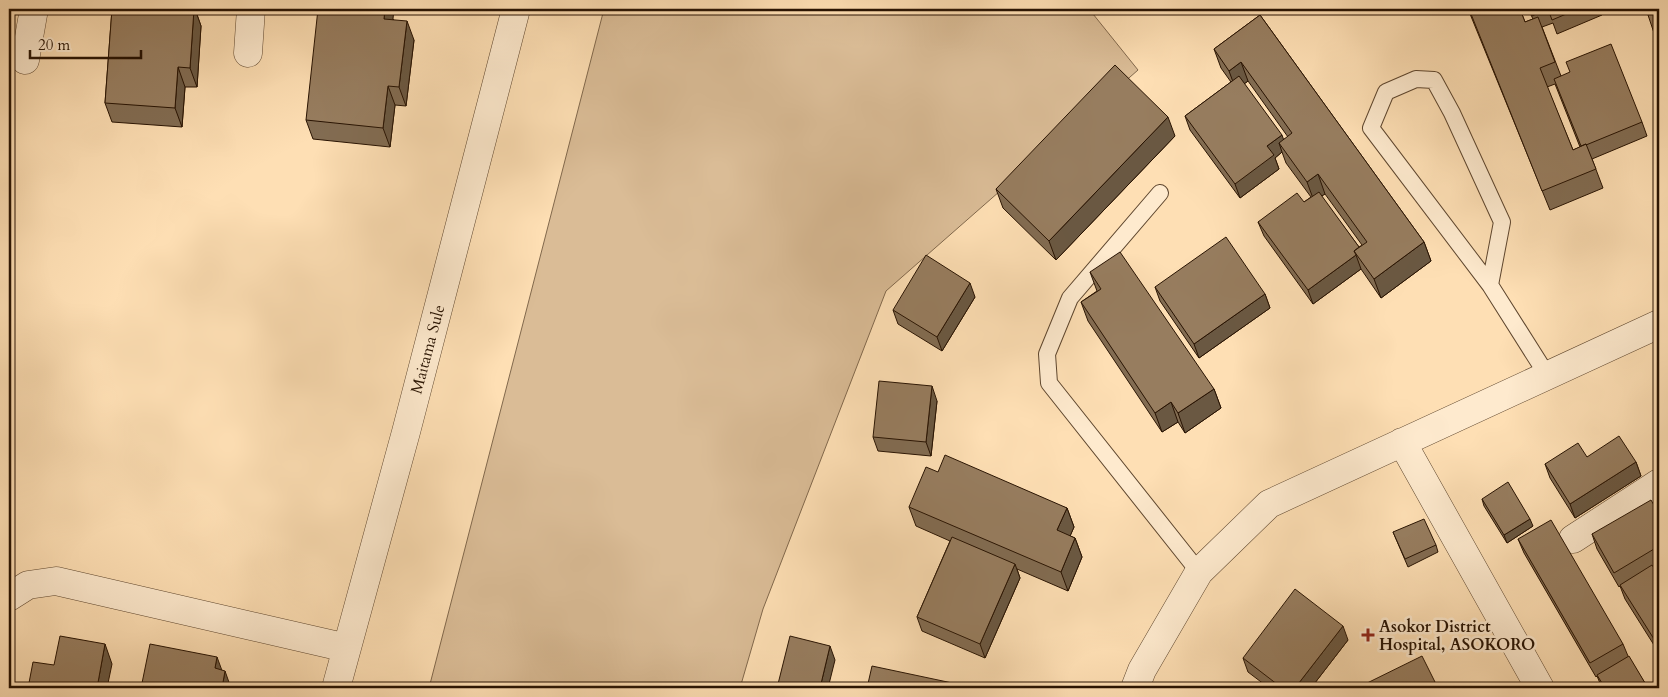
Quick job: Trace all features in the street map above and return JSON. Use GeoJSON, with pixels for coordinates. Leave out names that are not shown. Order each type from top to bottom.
{"type":"FeatureCollection","features":[{"type":"Feature","properties":{"kind":"street"},"geometry":{"type":"LineString","coordinates":[[25,60],[34,9]]}},
{"type":"Feature","properties":{"kind":"street"},"geometry":{"type":"LineString","coordinates":[[248,53],[251,9]]}},
{"type":"Feature","properties":{"kind":"street","name":"Maitama Sule"},"geometry":{"type":"LineString","coordinates":[[336,688],[406,432],[516,9]]}},
{"type":"Feature","properties":{"kind":"street"},"geometry":{"type":"LineString","coordinates":[[1135,688],[1142,670],[1199,572],[1270,504],[1659,324]]}},
{"type":"Feature","properties":{"kind":"street"},"geometry":{"type":"LineString","coordinates":[[1402,442],[1540,688]]}},
{"type":"Feature","properties":{"kind":"street"},"geometry":{"type":"LineString","coordinates":[[1573,539],[1659,483]]}},
{"type":"Feature","properties":{"kind":"street"},"geometry":{"type":"LineString","coordinates":[[9,597],[28,585],[56,581],[347,648]]}},
{"type":"Feature","properties":{"kind":"lane"},"geometry":{"type":"LineString","coordinates":[[1490,285],[1502,222],[1452,113],[1434,80],[1416,79],[1386,92],[1371,128],[1490,285],[1547,375]]}},
{"type":"Feature","properties":{"kind":"lane"},"geometry":{"type":"LineString","coordinates":[[1160,193],[1070,298],[1047,354],[1049,383],[1199,572]]}},
{"type":"Feature","properties":{"kind":"shaded area"},"geometry":{"type":"Polygon","coordinates":[[[604,9],[1089,9],[1138,70],[886,291],[763,609],[740,688],[429,688],[604,9]]]}},
{"type":"Feature","properties":{"kind":"building"},"geometry":{"type":"Polygon","coordinates":[[[112,9],[194,9],[190,68],[178,67],[175,108],[105,103],[112,9]]]}},
{"type":"Feature","properties":{"kind":"building"},"geometry":{"type":"Polygon","coordinates":[[[318,9],[385,9],[384,19],[407,21],[399,87],[388,86],[383,128],[306,120],[318,9]]]}},
{"type":"Feature","properties":{"kind":"building"},"geometry":{"type":"Polygon","coordinates":[[[1469,9],[1520,9],[1525,22],[1538,17],[1555,62],[1540,68],[1573,150],[1586,144],[1596,169],[1542,191],[1469,9]]]}},
{"type":"Feature","properties":{"kind":"building"},"geometry":{"type":"Polygon","coordinates":[[[1529,9],[1547,9],[1532,16],[1529,9]]]}},
{"type":"Feature","properties":{"kind":"building"},"geometry":{"type":"Polygon","coordinates":[[[1548,9],[1578,9],[1552,20],[1548,9]]]}},
{"type":"Feature","properties":{"kind":"building"},"geometry":{"type":"Polygon","coordinates":[[[1646,9],[1659,9],[1659,48],[1646,9]]]}},
{"type":"Feature","properties":{"kind":"building"},"geometry":{"type":"Polygon","coordinates":[[[1260,15],[1424,242],[1374,279],[1354,251],[1367,242],[1318,174],[1307,182],[1279,143],[1292,133],[1241,62],[1229,71],[1214,49],[1260,15]]]}},
{"type":"Feature","properties":{"kind":"building"},"geometry":{"type":"Polygon","coordinates":[[[1611,44],[1642,122],[1581,146],[1554,79],[1570,72],[1566,62],[1611,44]]]}},
{"type":"Feature","properties":{"kind":"building"},"geometry":{"type":"Polygon","coordinates":[[[1115,65],[1168,117],[1049,241],[996,189],[1115,65]]]}},
{"type":"Feature","properties":{"kind":"building"},"geometry":{"type":"Polygon","coordinates":[[[1239,76],[1282,135],[1267,146],[1274,155],[1235,184],[1185,116],[1239,76]]]}},
{"type":"Feature","properties":{"kind":"building"},"geometry":{"type":"Polygon","coordinates":[[[1319,192],[1359,247],[1354,251],[1356,255],[1308,290],[1258,222],[1297,193],[1304,202],[1319,192]]]}},
{"type":"Feature","properties":{"kind":"building"},"geometry":{"type":"Polygon","coordinates":[[[1226,237],[1265,294],[1194,344],[1155,287],[1226,237]]]}},
{"type":"Feature","properties":{"kind":"building"},"geometry":{"type":"Polygon","coordinates":[[[1120,252],[1214,389],[1178,413],[1171,402],[1155,413],[1081,302],[1101,289],[1090,272],[1120,252]]]}},
{"type":"Feature","properties":{"kind":"building"},"geometry":{"type":"Polygon","coordinates":[[[926,255],[970,283],[937,337],[893,310],[926,255]]]}},
{"type":"Feature","properties":{"kind":"building"},"geometry":{"type":"Polygon","coordinates":[[[879,381],[932,386],[926,442],[873,437],[879,381]]]}},
{"type":"Feature","properties":{"kind":"building"},"geometry":{"type":"Polygon","coordinates":[[[1619,436],[1636,462],[1570,504],[1545,464],[1578,443],[1587,457],[1619,436]]]}},
{"type":"Feature","properties":{"kind":"building"},"geometry":{"type":"Polygon","coordinates":[[[945,455],[1067,508],[1057,530],[1075,538],[1061,572],[909,507],[926,467],[938,472],[945,455]]]}},
{"type":"Feature","properties":{"kind":"building"},"geometry":{"type":"Polygon","coordinates":[[[1508,482],[1530,519],[1504,535],[1482,499],[1508,482]]]}},
{"type":"Feature","properties":{"kind":"building"},"geometry":{"type":"Polygon","coordinates":[[[1651,500],[1659,514],[1659,546],[1614,573],[1592,534],[1651,500]]]}},
{"type":"Feature","properties":{"kind":"building"},"geometry":{"type":"Polygon","coordinates":[[[1424,519],[1436,545],[1405,559],[1393,532],[1424,519]]]}},
{"type":"Feature","properties":{"kind":"building"},"geometry":{"type":"Polygon","coordinates":[[[1551,520],[1623,644],[1590,663],[1518,539],[1551,520]]]}},
{"type":"Feature","properties":{"kind":"building"},"geometry":{"type":"Polygon","coordinates":[[[952,537],[1015,564],[980,644],[917,617],[952,537]]]}},
{"type":"Feature","properties":{"kind":"building"},"geometry":{"type":"Polygon","coordinates":[[[1652,565],[1659,576],[1659,647],[1620,585],[1652,565]]]}},
{"type":"Feature","properties":{"kind":"building"},"geometry":{"type":"Polygon","coordinates":[[[1295,589],[1343,626],[1295,688],[1282,688],[1243,658],[1295,589]]]}},
{"type":"Feature","properties":{"kind":"building"},"geometry":{"type":"Polygon","coordinates":[[[60,636],[105,644],[97,688],[28,688],[33,662],[54,665],[60,636]]]}},
{"type":"Feature","properties":{"kind":"building"},"geometry":{"type":"Polygon","coordinates":[[[790,636],[830,646],[820,688],[777,688],[790,636]]]}},
{"type":"Feature","properties":{"kind":"building"},"geometry":{"type":"Polygon","coordinates":[[[150,644],[217,657],[215,668],[225,671],[222,688],[141,688],[150,644]]]}},
{"type":"Feature","properties":{"kind":"building"},"geometry":{"type":"Polygon","coordinates":[[[1422,656],[1438,688],[1357,688],[1422,656]]]}},
{"type":"Feature","properties":{"kind":"building"},"geometry":{"type":"Polygon","coordinates":[[[1629,656],[1648,688],[1605,688],[1597,675],[1629,656]]]}},
{"type":"Feature","properties":{"kind":"building"},"geometry":{"type":"Polygon","coordinates":[[[872,666],[957,684],[956,688],[867,688],[872,666]]]}},
{"type":"Feature","properties":{"kind":"place","name":"Asokor District Hospital, ASOKORO"},"geometry":{"type":"Point","coordinates":[1368,635]}}]}
